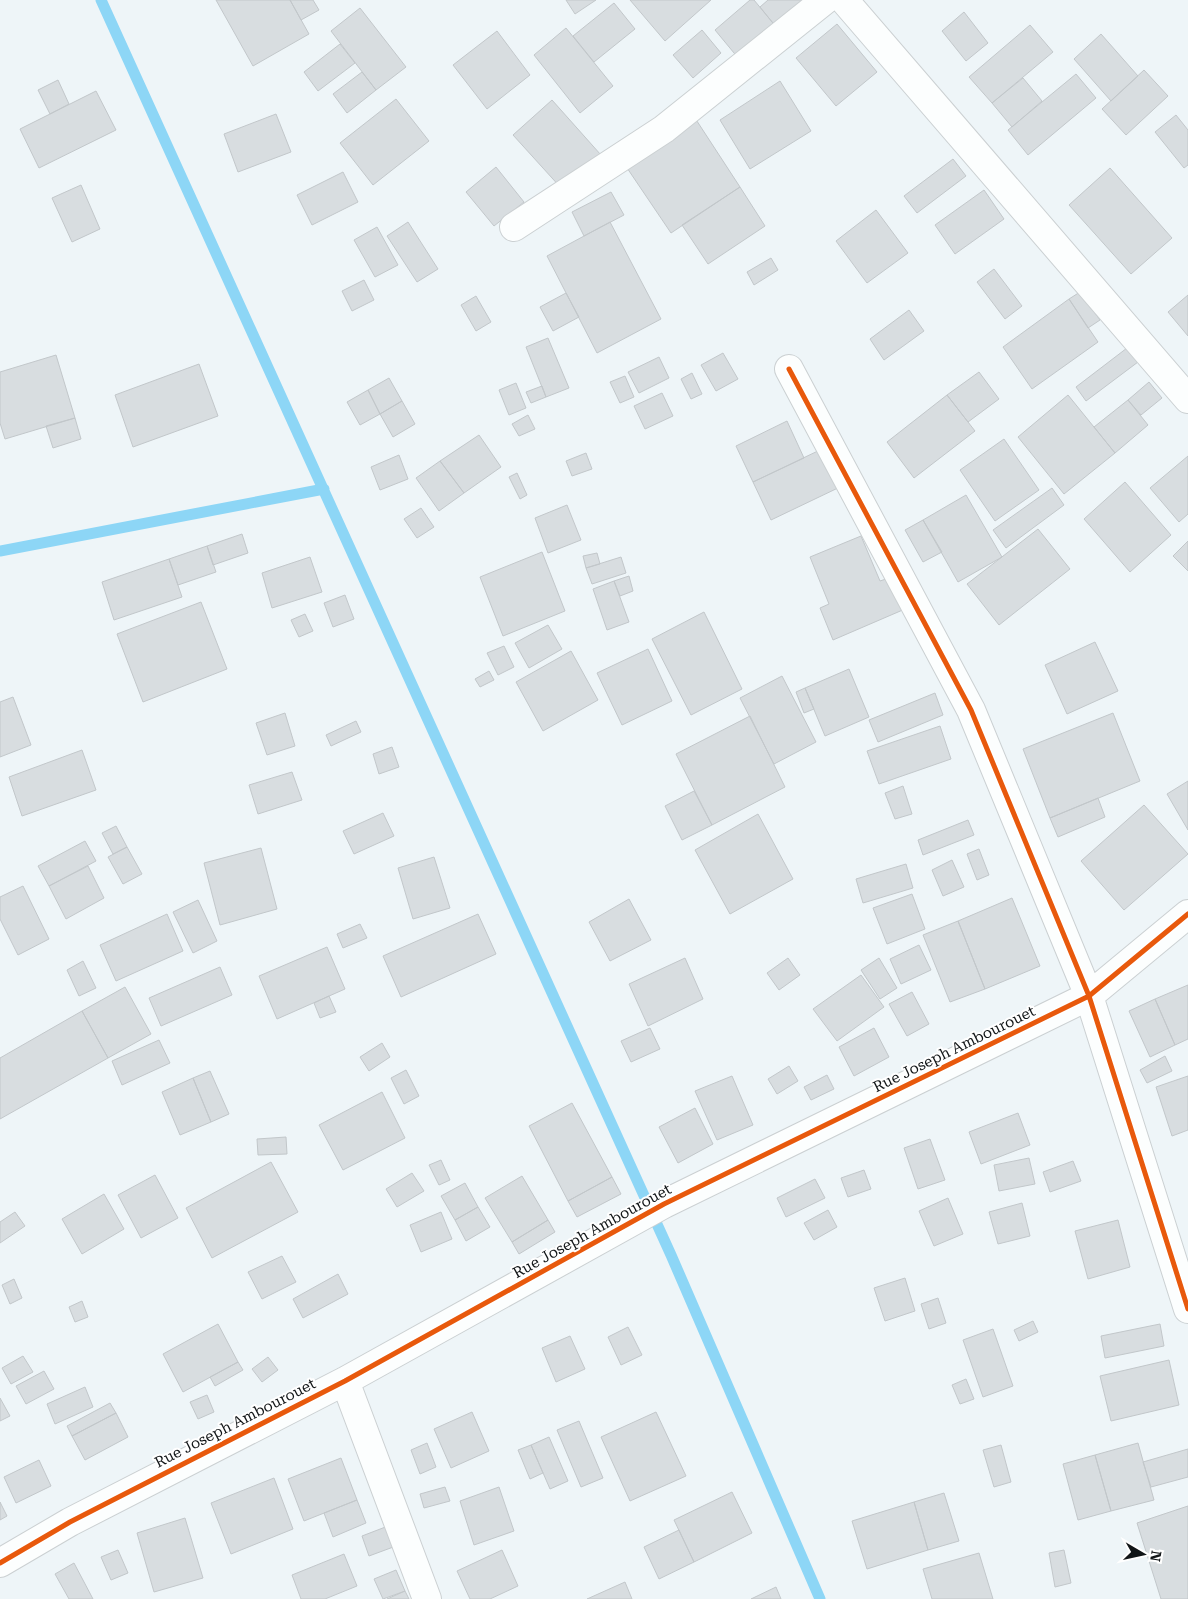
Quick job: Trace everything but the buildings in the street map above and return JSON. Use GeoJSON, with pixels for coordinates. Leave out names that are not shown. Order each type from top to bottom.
{"type":"FeatureCollection","features":[{"type":"Feature","properties":{"kind":"street"},"geometry":{"type":"LineString","coordinates":[[514,227],[664,129],[825,0]]}},
{"type":"Feature","properties":{"kind":"street"},"geometry":{"type":"LineString","coordinates":[[844,0],[1188,399]]}},
{"type":"Feature","properties":{"kind":"street"},"geometry":{"type":"LineString","coordinates":[[789,369],[971,710],[1089,996],[1188,1309]]}},
{"type":"Feature","properties":{"kind":"street","name":"Rue Joseph Ambourouet"},"geometry":{"type":"LineString","coordinates":[[0,1563],[70,1522],[345,1381],[664,1204],[1089,996],[1188,914]]}},
{"type":"Feature","properties":{"kind":"street"},"geometry":{"type":"LineString","coordinates":[[345,1381],[427,1599]]}},
{"type":"Feature","properties":{"kind":"waterway"},"geometry":{"type":"LineString","coordinates":[[101,0],[671,1255],[820,1599]]}},
{"type":"Feature","properties":{"kind":"waterway"},"geometry":{"type":"LineString","coordinates":[[0,551],[324,489]]}},
{"type":"Feature","properties":{"kind":"cycle path"},"geometry":{"type":"LineString","coordinates":[[789,369],[971,710],[1089,996],[1188,1309]]}},
{"type":"Feature","properties":{"kind":"cycle path"},"geometry":{"type":"LineString","coordinates":[[0,1563],[70,1522],[345,1381],[664,1204],[1089,996],[1188,914]]}}]}
